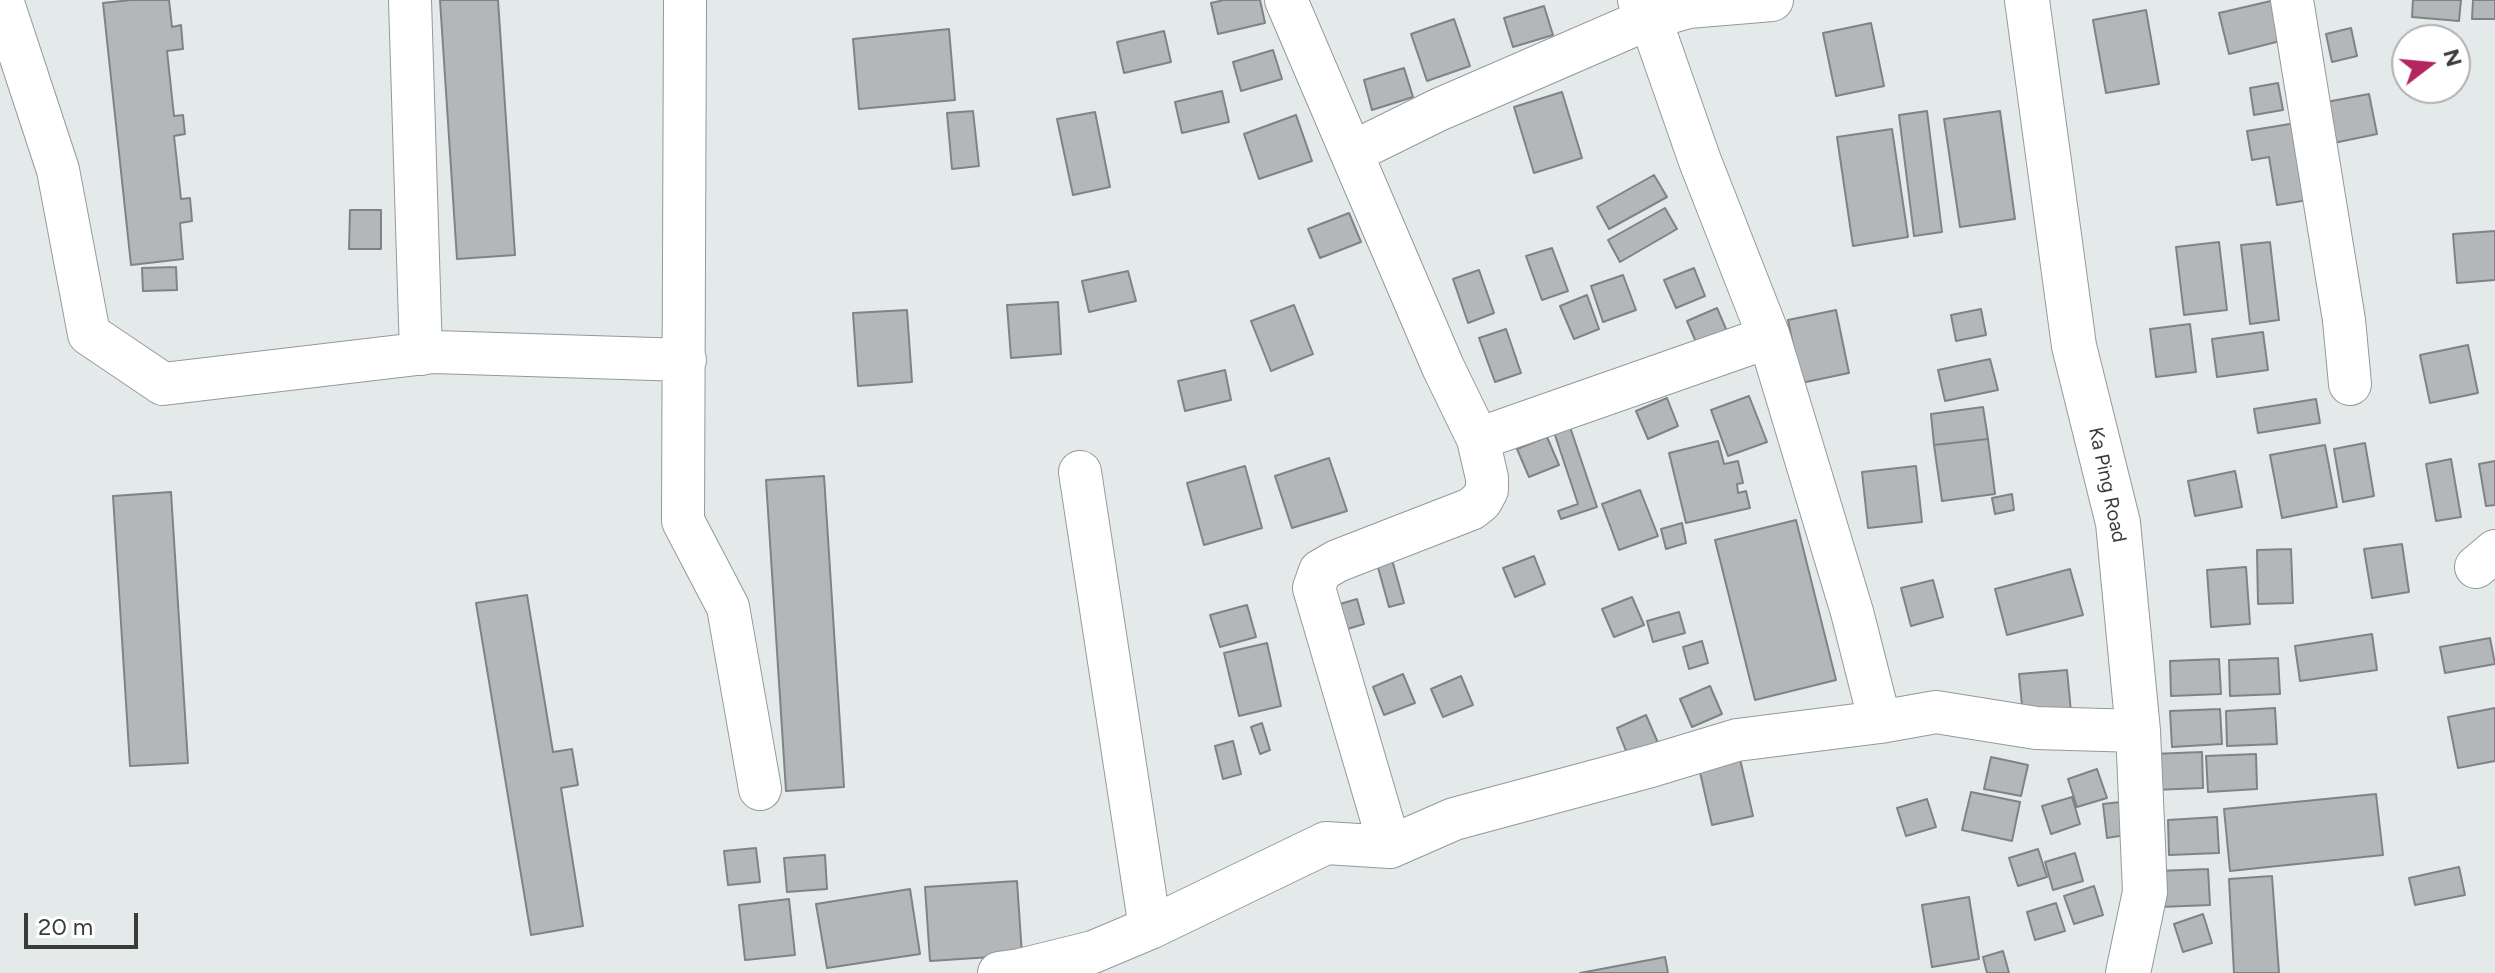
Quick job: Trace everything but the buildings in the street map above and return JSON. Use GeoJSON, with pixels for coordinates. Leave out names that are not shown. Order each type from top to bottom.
{"type":"FeatureCollection","features":[{"type":"Feature","properties":{"kind":"street"},"geometry":{"type":"LineString","coordinates":[[2,0],[58,170],[89,334],[163,384],[421,354],[685,360]]}},
{"type":"Feature","properties":{"kind":"street"},"geometry":{"type":"LineString","coordinates":[[410,0],[421,354]]}},
{"type":"Feature","properties":{"kind":"street"},"geometry":{"type":"LineString","coordinates":[[685,0],[683,521],[728,607],[760,789]]}},
{"type":"Feature","properties":{"kind":"street"},"geometry":{"type":"LineString","coordinates":[[1286,0],[1443,367],[1478,439],[1487,478],[1487,490],[1481,501],[1471,509],[1337,561],[1320,571],[1314,588],[1390,847]]}},
{"type":"Feature","properties":{"kind":"street"},"geometry":{"type":"LineString","coordinates":[[1353,152],[1644,9],[1772,0]]}},
{"type":"Feature","properties":{"kind":"street","name":"Ka Ping Road"},"geometry":{"type":"LineString","coordinates":[[2027,0],[2074,346],[2118,523],[2138,731],[2145,892],[2128,973]]}},
{"type":"Feature","properties":{"kind":"street"},"geometry":{"type":"LineString","coordinates":[[2292,0],[2344,320],[2350,384]]}},
{"type":"Feature","properties":{"kind":"street"},"geometry":{"type":"LineString","coordinates":[[1644,9],[1769,337],[1848,598],[1880,722]]}},
{"type":"Feature","properties":{"kind":"street"},"geometry":{"type":"LineString","coordinates":[[1478,439],[1769,337]]}},
{"type":"Feature","properties":{"kind":"street"},"geometry":{"type":"LineString","coordinates":[[1080,472],[1150,928]]}},
{"type":"Feature","properties":{"kind":"street"},"geometry":{"type":"LineString","coordinates":[[999,973],[1060,967],[1150,928],[1326,843],[1390,847],[1454,819],[1737,740],[1936,712],[2036,728],[2138,731]]}}]}
